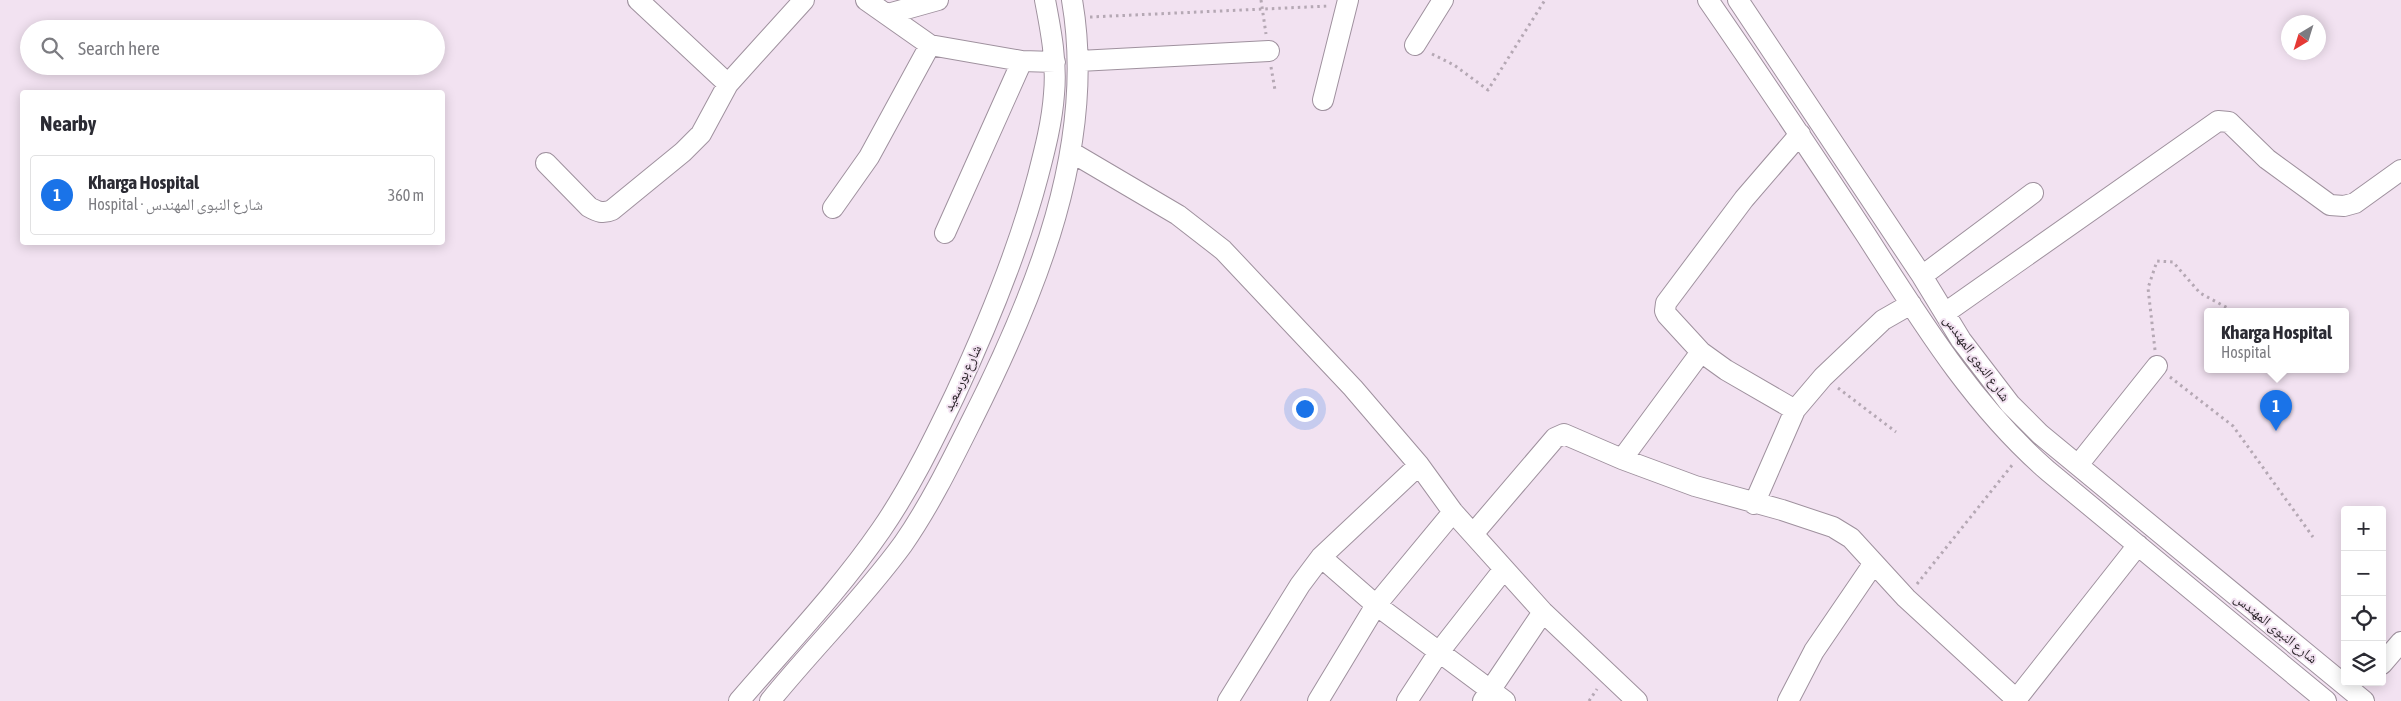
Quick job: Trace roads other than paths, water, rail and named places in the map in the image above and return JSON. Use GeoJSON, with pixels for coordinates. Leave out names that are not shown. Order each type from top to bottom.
{"type":"FeatureCollection","features":[{"type":"Feature","properties":{"kind":"street"},"geometry":{"type":"LineString","coordinates":[[638,0],[728,84]]}},
{"type":"Feature","properties":{"kind":"street"},"geometry":{"type":"LineString","coordinates":[[546,163],[589,207],[606,213],[683,152],[701,134],[728,84],[804,0]]}},
{"type":"Feature","properties":{"kind":"street"},"geometry":{"type":"LineString","coordinates":[[866,0],[930,45],[1022,61],[1055,62]]}},
{"type":"Feature","properties":{"kind":"street"},"geometry":{"type":"LineString","coordinates":[[888,14],[938,0]]}},
{"type":"Feature","properties":{"kind":"street","name":"شارع بورسعيد"},"geometry":{"type":"LineString","coordinates":[[739,701],[860,559],[897,504],[934,439],[971,361],[1007,274],[1028,214],[1047,139],[1054,95],[1055,62],[1046,0]]}},
{"type":"Feature","properties":{"kind":"street"},"geometry":{"type":"LineString","coordinates":[[1415,45],[1443,0]]}},
{"type":"Feature","properties":{"kind":"street","name":"شارع النبوى المهندس"},"geometry":{"type":"LineString","coordinates":[[1708,0],[1800,134],[1911,304],[1967,386],[1994,419],[2024,450],[2326,701]]}},
{"type":"Feature","properties":{"kind":"street","name":"شارع النبوى المهندس"},"geometry":{"type":"LineString","coordinates":[[1738,0],[1922,276],[1984,373],[2010,404],[2040,434],[2356,694]]}},
{"type":"Feature","properties":{"kind":"street"},"geometry":{"type":"LineString","coordinates":[[1324,100],[1347,2]]}},
{"type":"Feature","properties":{"kind":"street","name":"شارع بورسعيد"},"geometry":{"type":"LineString","coordinates":[[770,701],[879,574],[925,509],[996,372],[1033,281],[1053,222],[1071,152],[1079,61],[1074,9]]}},
{"type":"Feature","properties":{"kind":"street"},"geometry":{"type":"LineString","coordinates":[[833,208],[869,157],[930,45]]}},
{"type":"Feature","properties":{"kind":"street"},"geometry":{"type":"LineString","coordinates":[[1079,61],[1268,51]]}},
{"type":"Feature","properties":{"kind":"street"},"geometry":{"type":"LineString","coordinates":[[945,233],[1022,61]]}},
{"type":"Feature","properties":{"kind":"street"},"geometry":{"type":"LineString","coordinates":[[1945,313],[2218,121],[2230,122],[2267,159],[2330,205],[2344,206],[2355,203],[2401,170]]}},
{"type":"Feature","properties":{"kind":"street"},"geometry":{"type":"LineString","coordinates":[[1795,410],[1726,370],[1701,352],[1664,311],[1666,303],[1726,221],[1800,134]]}},
{"type":"Feature","properties":{"kind":"street"},"geometry":{"type":"LineString","coordinates":[[1071,152],[1178,215],[1223,250],[1354,388],[1419,465],[1453,512],[1543,612],[1637,701]]}},
{"type":"Feature","properties":{"kind":"street"},"geometry":{"type":"LineString","coordinates":[[1922,276],[2033,193]]}},
{"type":"Feature","properties":{"kind":"street"},"geometry":{"type":"LineString","coordinates":[[1028,214],[1053,222]]}},
{"type":"Feature","properties":{"kind":"street"},"geometry":{"type":"LineString","coordinates":[[1754,504],[1795,410],[1823,377],[1883,320],[1911,304]]}},
{"type":"Feature","properties":{"kind":"street"},"geometry":{"type":"LineString","coordinates":[[1622,460],[1701,352]]}},
{"type":"Feature","properties":{"kind":"street"},"geometry":{"type":"LineString","coordinates":[[2078,465],[2156,366]]}},
{"type":"Feature","properties":{"kind":"street"},"geometry":{"type":"LineString","coordinates":[[1473,534],[1558,435],[1564,434],[1579,439],[1622,460],[1695,486],[1754,504],[1782,510],[1833,527],[1851,538],[1906,598],[2015,700],[2138,545]]}},
{"type":"Feature","properties":{"kind":"street"},"geometry":{"type":"LineString","coordinates":[[1228,701],[1300,585],[1321,557],[1419,465]]}},
{"type":"Feature","properties":{"kind":"street"},"geometry":{"type":"LineString","coordinates":[[1318,701],[1376,605],[1453,512]]}},
{"type":"Feature","properties":{"kind":"street"},"geometry":{"type":"LineString","coordinates":[[1321,557],[1376,605],[1439,652],[1492,697],[1543,612]]}},
{"type":"Feature","properties":{"kind":"street"},"geometry":{"type":"LineString","coordinates":[[1788,701],[1814,651],[1874,564]]}},
{"type":"Feature","properties":{"kind":"street"},"geometry":{"type":"LineString","coordinates":[[1407,701],[1439,652],[1504,569]]}},
{"type":"Feature","properties":{"kind":"street"},"geometry":{"type":"LineString","coordinates":[[2386,659],[2401,642]]}},
{"type":"Feature","properties":{"kind":"place","name":"Kharga Hospital"},"geometry":{"type":"Point","coordinates":[2276,431]}}]}
